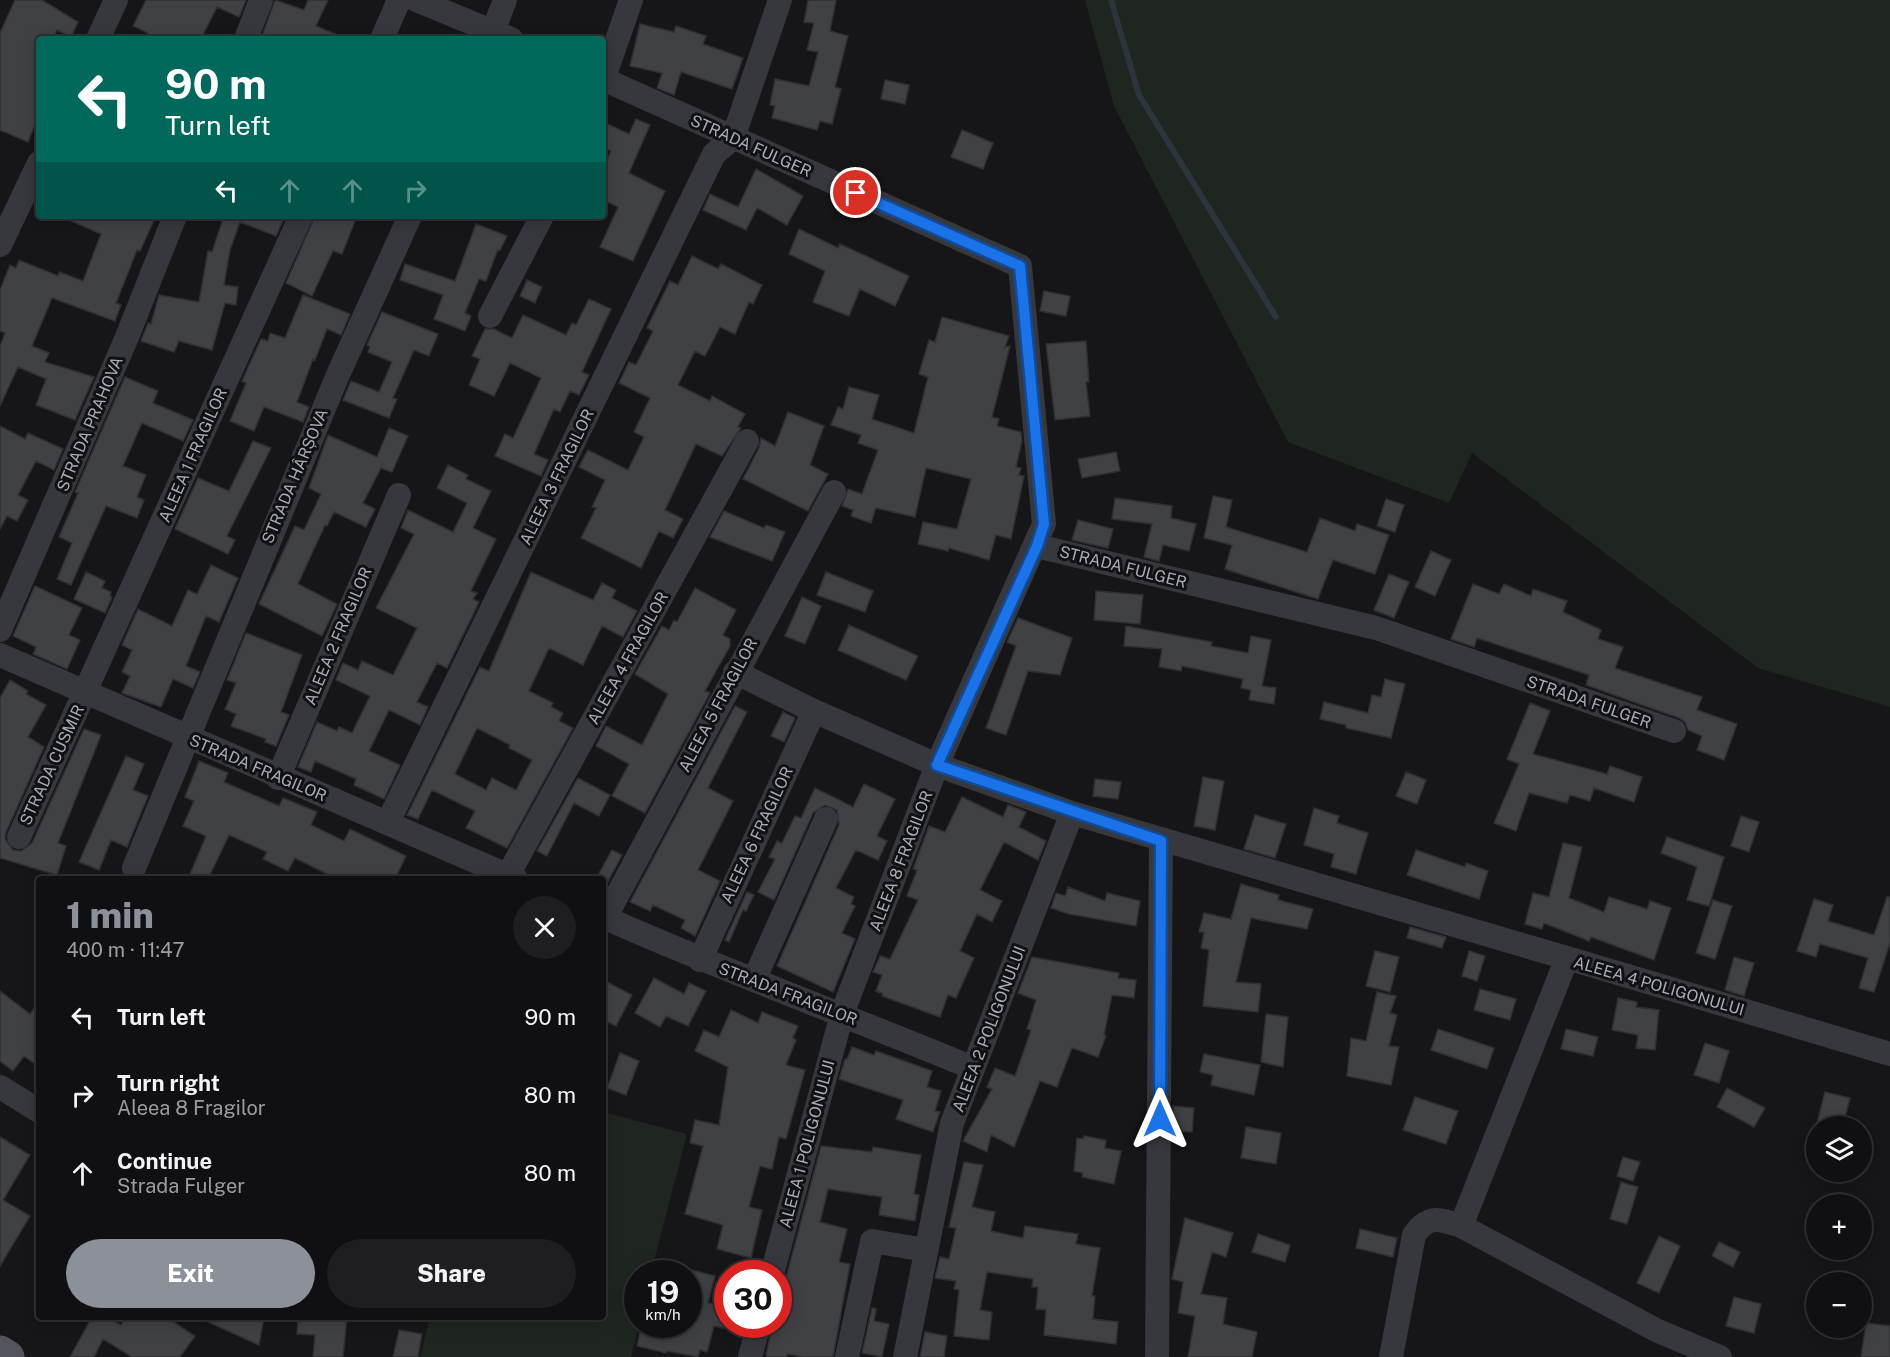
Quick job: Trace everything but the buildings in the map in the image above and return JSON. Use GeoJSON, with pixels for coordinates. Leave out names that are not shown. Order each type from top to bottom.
{"type":"FeatureCollection","features":[{"type":"Feature","properties":{"kind":"main road"},"geometry":{"type":"LineString","coordinates":[[0,1352],[8,1357]]}},
{"type":"Feature","properties":{"kind":"street"},"geometry":{"type":"LineString","coordinates":[[99,36],[116,0]]}},
{"type":"Feature","properties":{"kind":"street"},"geometry":{"type":"LineString","coordinates":[[247,36],[261,0]]}},
{"type":"Feature","properties":{"kind":"street"},"geometry":{"type":"LineString","coordinates":[[383,36],[399,0]]}},
{"type":"Feature","properties":{"kind":"street"},"geometry":{"type":"LineString","coordinates":[[416,0],[496,36]]}},
{"type":"Feature","properties":{"kind":"street"},"geometry":{"type":"LineString","coordinates":[[498,36],[505,0]]}},
{"type":"Feature","properties":{"kind":"street"},"geometry":{"type":"LineString","coordinates":[[606,71],[631,0]]}},
{"type":"Feature","properties":{"kind":"street"},"geometry":{"type":"LineString","coordinates":[[733,138],[780,0]]}},
{"type":"Feature","properties":{"kind":"street","name":"STRADA FULGER"},"geometry":{"type":"LineString","coordinates":[[606,80],[1020,266],[1044,524],[1037,546],[1376,628],[1674,731]]}},
{"type":"Feature","properties":{"kind":"street","name":"ALEEA 3 FRAGILOR"},"geometry":{"type":"LineString","coordinates":[[388,822],[714,154],[733,138]]}},
{"type":"Feature","properties":{"kind":"street"},"geometry":{"type":"LineString","coordinates":[[0,244],[36,169]]}},
{"type":"Feature","properties":{"kind":"street","name":"STRADA PRAHOVA"},"geometry":{"type":"LineString","coordinates":[[0,630],[127,337],[175,219]]}},
{"type":"Feature","properties":{"kind":"street","name":"ALEEA 1 FRAGILOR"},"geometry":{"type":"LineString","coordinates":[[85,694],[301,219]]}},
{"type":"Feature","properties":{"kind":"street","name":"STRADA HÂRȘOVA"},"geometry":{"type":"LineString","coordinates":[[134,868],[337,377],[409,219]]}},
{"type":"Feature","properties":{"kind":"street"},"geometry":{"type":"LineString","coordinates":[[490,316],[540,219]]}},
{"type":"Feature","properties":{"kind":"street","name":"ALEEA 4 FRAGILOR"},"geometry":{"type":"LineString","coordinates":[[513,876],[747,441]]}},
{"type":"Feature","properties":{"kind":"street","name":"ALEEA 5 FRAGILOR"},"geometry":{"type":"LineString","coordinates":[[606,914],[834,492]]}},
{"type":"Feature","properties":{"kind":"street","name":"ALEEA 2 FRAGILOR"},"geometry":{"type":"LineString","coordinates":[[278,778],[399,495]]}},
{"type":"Feature","properties":{"kind":"street","name":"ALEEA 8 FRAGILOR"},"geometry":{"type":"LineString","coordinates":[[842,1014],[937,765],[1037,546]]}},
{"type":"Feature","properties":{"kind":"street","name":"STRADA FRAGILOR"},"geometry":{"type":"LineString","coordinates":[[0,655],[278,778],[388,822],[510,876]]}},
{"type":"Feature","properties":{"kind":"street"},"geometry":{"type":"LineString","coordinates":[[735,672],[814,711],[937,765],[1072,813],[1161,841],[1567,958]]}},
{"type":"Feature","properties":{"kind":"street","name":"STRADA CUSMIR"},"geometry":{"type":"LineString","coordinates":[[19,837],[85,694]]}},
{"type":"Feature","properties":{"kind":"street","name":"ALEEA 6 FRAGILOR"},"geometry":{"type":"LineString","coordinates":[[700,960],[814,711]]}},
{"type":"Feature","properties":{"kind":"street","name":"ALEEA 2 POLIGONULUI"},"geometry":{"type":"LineString","coordinates":[[905,1357],[952,1123],[1072,813]]}},
{"type":"Feature","properties":{"kind":"street"},"geometry":{"type":"LineString","coordinates":[[754,980],[826,819]]}},
{"type":"Feature","properties":{"kind":"street"},"geometry":{"type":"LineString","coordinates":[[1157,1357],[1161,841]]}},
{"type":"Feature","properties":{"kind":"street","name":"STRADA FRAGILOR"},"geometry":{"type":"LineString","coordinates":[[606,919],[700,960],[842,1014],[974,1068]]}},
{"type":"Feature","properties":{"kind":"street","name":"ALEEA 4 POLIGONULUI"},"geometry":{"type":"LineString","coordinates":[[1461,1226],[1567,958],[1890,1054]]}},
{"type":"Feature","properties":{"kind":"street","name":"ALEEA 1 POLIGONULUI"},"geometry":{"type":"LineString","coordinates":[[776,1260],[842,1014]]}},
{"type":"Feature","properties":{"kind":"street"},"geometry":{"type":"LineString","coordinates":[[0,1087],[36,1109]]}},
{"type":"Feature","properties":{"kind":"street"},"geometry":{"type":"LineString","coordinates":[[1391,1357],[1414,1235],[1422,1223],[1430,1220],[1444,1220],[1461,1226],[1658,1330],[1720,1357]]}},
{"type":"Feature","properties":{"kind":"street"},"geometry":{"type":"LineString","coordinates":[[847,1357],[872,1241],[926,1250]]}},
{"type":"Feature","properties":{"kind":"street"},"geometry":{"type":"LineString","coordinates":[[750,1357],[755,1338]]}},
{"type":"Feature","properties":{"kind":"shaded area"},"geometry":{"type":"Polygon","coordinates":[[[1085,0],[1890,0],[1890,707],[1758,668],[1472,453],[1449,503],[1288,442],[1114,106],[1085,0]]]}},
{"type":"Feature","properties":{"kind":"shaded area"},"geometry":{"type":"Polygon","coordinates":[[[606,1113],[687,1134],[654,1260],[624,1260],[624,1338],[636,1338],[631,1357],[420,1357],[429,1320],[606,1320],[606,1113]]]}},
{"type":"Feature","properties":{"kind":"waterway"},"geometry":{"type":"LineString","coordinates":[[1111,0],[1139,95],[1276,317]]}},
{"type":"Feature","properties":{"kind":"route"},"geometry":{"type":"LineString","coordinates":[[856,193],[1020,266],[1044,524],[1037,546],[937,765],[1072,813],[1161,841],[1160,1119]]}}]}
